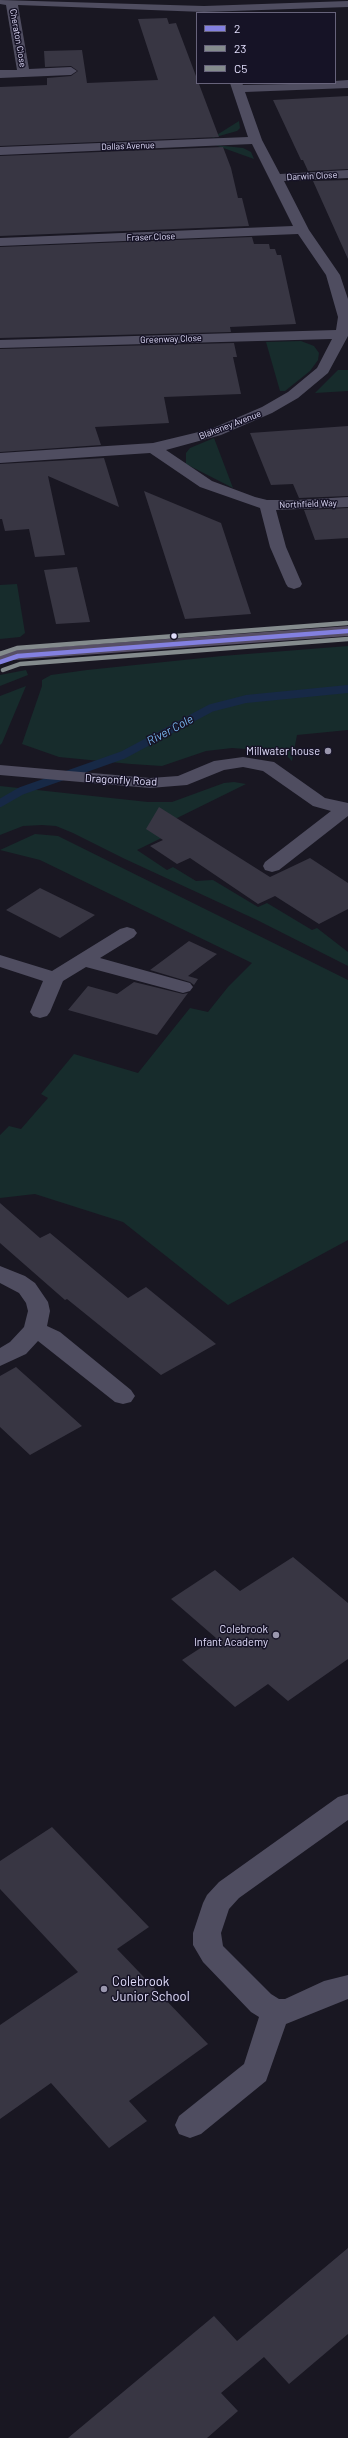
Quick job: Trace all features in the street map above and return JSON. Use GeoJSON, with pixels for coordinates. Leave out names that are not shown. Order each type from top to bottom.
{"type":"FeatureCollection","features":[{"type":"Feature","properties":{"kind":"main road"},"geometry":{"type":"LineString","coordinates":[[0,656],[18,656],[348,631]]}},
{"type":"Feature","properties":{"kind":"main road"},"geometry":{"type":"LineString","coordinates":[[0,662],[18,656]]}},
{"type":"Feature","properties":{"kind":"street"},"geometry":{"type":"LineString","coordinates":[[0,1],[139,3],[205,11],[348,4]]}},
{"type":"Feature","properties":{"kind":"street","name":"Cheraton Close"},"geometry":{"type":"LineString","coordinates":[[12,2],[16,34],[24,73]]}},
{"type":"Feature","properties":{"kind":"street","name":"Cheraton Close"},"geometry":{"type":"LineString","coordinates":[[0,74],[71,71]]}},
{"type":"Feature","properties":{"kind":"street"},"geometry":{"type":"LineString","coordinates":[[237,86],[348,84]]}},
{"type":"Feature","properties":{"kind":"street","name":"Blakeney Avenue"},"geometry":{"type":"LineString","coordinates":[[0,458],[64,456],[153,448],[216,432],[268,410],[280,403],[323,370],[342,334],[345,317],[333,274],[302,230],[256,140],[237,86]]}},
{"type":"Feature","properties":{"kind":"street","name":"Dallas Avenue"},"geometry":{"type":"LineString","coordinates":[[0,151],[256,140]]}},
{"type":"Feature","properties":{"kind":"street","name":"Darwin Close"},"geometry":{"type":"LineString","coordinates":[[276,178],[348,174]]}},
{"type":"Feature","properties":{"kind":"street","name":"Fraser Close"},"geometry":{"type":"LineString","coordinates":[[0,242],[302,230]]}},
{"type":"Feature","properties":{"kind":"street"},"geometry":{"type":"LineString","coordinates":[[333,274],[348,274]]}},
{"type":"Feature","properties":{"kind":"street","name":"Greenway Close"},"geometry":{"type":"LineString","coordinates":[[0,344],[342,334]]}},
{"type":"Feature","properties":{"kind":"street","name":"Northfield Way"},"geometry":{"type":"LineString","coordinates":[[153,448],[206,484],[250,501],[267,505],[348,502]]}},
{"type":"Feature","properties":{"kind":"street","name":"Northfield Way"},"geometry":{"type":"LineString","coordinates":[[267,505],[278,547],[294,584]]}},
{"type":"Feature","properties":{"kind":"street","name":"Dragonfly Road"},"geometry":{"type":"LineString","coordinates":[[0,770],[150,783],[181,781],[220,765],[243,762],[268,766],[312,799],[347,809]]}},
{"type":"Feature","properties":{"kind":"street","name":"Dragonfly Road"},"geometry":{"type":"LineString","coordinates":[[272,866],[347,809]]}},
{"type":"Feature","properties":{"kind":"street"},"geometry":{"type":"LineString","coordinates":[[40,1012],[54,978],[127,933]]}},
{"type":"Feature","properties":{"kind":"street"},"geometry":{"type":"LineString","coordinates":[[83,960],[183,988]]}},
{"type":"Feature","properties":{"kind":"street"},"geometry":{"type":"LineString","coordinates":[[0,961],[54,978]]}},
{"type":"Feature","properties":{"kind":"street"},"geometry":{"type":"LineString","coordinates":[[0,1274],[17,1281],[33,1295],[38,1311],[35,1330],[18,1348],[0,1358]]}},
{"type":"Feature","properties":{"kind":"street"},"geometry":{"type":"LineString","coordinates":[[35,1330],[52,1338],[123,1396]]}},
{"type":"Feature","properties":{"kind":"street"},"geometry":{"type":"LineString","coordinates":[[348,1805],[229,1890],[217,1903],[211,1916],[207,1933],[207,1945],[213,1954],[261,2003],[275,2012],[288,2010],[334,1990],[348,1987]]}},
{"type":"Feature","properties":{"kind":"street"},"geometry":{"type":"LineString","coordinates":[[190,2125],[256,2072],[275,2012]]}},
{"type":"Feature","properties":{"kind":"green space"},"geometry":{"type":"Polygon","coordinates":[[[239,121],[240,128],[237,131],[212,138],[239,121]]]}},
{"type":"Feature","properties":{"kind":"green space"},"geometry":{"type":"Polygon","coordinates":[[[215,145],[243,148],[251,152],[254,159],[215,145]]]}},
{"type":"Feature","properties":{"kind":"green space"},"geometry":{"type":"Polygon","coordinates":[[[301,341],[314,346],[319,353],[318,360],[310,371],[285,391],[280,391],[266,342],[301,341]]]}},
{"type":"Feature","properties":{"kind":"green space"},"geometry":{"type":"Polygon","coordinates":[[[338,370],[348,370],[348,391],[315,393],[338,370]]]}},
{"type":"Feature","properties":{"kind":"green space"},"geometry":{"type":"Polygon","coordinates":[[[214,438],[233,488],[186,464],[186,453],[190,448],[214,438]]]}},
{"type":"Feature","properties":{"kind":"green space"},"geometry":{"type":"Polygon","coordinates":[[[17,584],[25,633],[20,637],[0,639],[0,585],[17,584]]]}},
{"type":"Feature","properties":{"kind":"green space"},"geometry":{"type":"Polygon","coordinates":[[[348,646],[348,730],[297,735],[292,761],[286,755],[274,751],[232,748],[206,751],[162,766],[59,757],[22,744],[42,686],[42,680],[51,675],[222,656],[348,646]]]}},
{"type":"Feature","properties":{"kind":"green space"},"geometry":{"type":"Polygon","coordinates":[[[26,670],[28,675],[0,686],[0,675],[26,670]]]}},
{"type":"Feature","properties":{"kind":"green space"},"geometry":{"type":"Polygon","coordinates":[[[26,686],[2,743],[0,745],[0,696],[26,686]]]}},
{"type":"Feature","properties":{"kind":"green space"},"geometry":{"type":"Polygon","coordinates":[[[234,782],[246,784],[171,821],[182,828],[137,850],[167,870],[173,867],[196,881],[213,880],[258,907],[267,903],[312,930],[317,928],[348,952],[348,966],[257,920],[56,826],[23,826],[0,835],[0,786],[148,802],[172,802],[224,783],[234,782]]]}},
{"type":"Feature","properties":{"kind":"green space"},"geometry":{"type":"Polygon","coordinates":[[[35,834],[58,836],[348,980],[348,1240],[228,1305],[123,1222],[35,1194],[0,1198],[0,1135],[9,1126],[21,1129],[48,1098],[41,1094],[74,1054],[138,1073],[190,1008],[208,1012],[228,987],[252,963],[40,860],[0,850],[35,834]]]}},
{"type":"Feature","properties":{"kind":"building"},"geometry":{"type":"Polygon","coordinates":[[[167,18],[169,24],[176,23],[196,76],[196,84],[199,84],[219,137],[0,146],[0,87],[47,85],[47,78],[71,76],[78,71],[71,66],[45,67],[44,51],[82,50],[87,83],[158,80],[138,19],[167,18]]]}},
{"type":"Feature","properties":{"kind":"building"},"geometry":{"type":"Polygon","coordinates":[[[348,96],[348,169],[308,171],[303,160],[301,160],[273,100],[348,96]]]}},
{"type":"Feature","properties":{"kind":"building"},"geometry":{"type":"Polygon","coordinates":[[[223,147],[231,168],[238,198],[242,198],[249,226],[0,236],[0,156],[223,147]]]}},
{"type":"Feature","properties":{"kind":"building"},"geometry":{"type":"Polygon","coordinates":[[[348,180],[348,259],[313,181],[348,180]]]}},
{"type":"Feature","properties":{"kind":"building"},"geometry":{"type":"Polygon","coordinates":[[[252,237],[254,244],[269,244],[270,249],[275,249],[277,255],[281,255],[296,324],[230,327],[231,332],[0,338],[0,247],[252,237]]]}},
{"type":"Feature","properties":{"kind":"building"},"geometry":{"type":"Polygon","coordinates":[[[234,343],[237,357],[233,357],[241,394],[164,397],[169,423],[95,427],[101,445],[0,452],[0,349],[234,343]]]}},
{"type":"Feature","properties":{"kind":"building"},"geometry":{"type":"Polygon","coordinates":[[[348,426],[348,496],[299,498],[293,484],[271,485],[250,433],[348,426]]]}},
{"type":"Feature","properties":{"kind":"building"},"geometry":{"type":"Polygon","coordinates":[[[104,458],[119,507],[48,476],[65,555],[35,557],[29,529],[5,531],[2,519],[0,519],[0,464],[104,458]]]}},
{"type":"Feature","properties":{"kind":"building"},"geometry":{"type":"Polygon","coordinates":[[[144,491],[221,523],[251,614],[185,619],[144,491]]]}},
{"type":"Feature","properties":{"kind":"building"},"geometry":{"type":"Polygon","coordinates":[[[348,508],[348,538],[315,540],[304,510],[348,508]]]}},
{"type":"Feature","properties":{"kind":"building"},"geometry":{"type":"Polygon","coordinates":[[[77,567],[90,622],[56,624],[44,570],[77,567]]]}},
{"type":"Feature","properties":{"kind":"building"},"geometry":{"type":"Polygon","coordinates":[[[159,807],[270,877],[310,858],[348,883],[348,909],[319,924],[275,896],[258,904],[190,858],[177,864],[150,846],[163,840],[146,829],[159,807]]]}},
{"type":"Feature","properties":{"kind":"building"},"geometry":{"type":"Polygon","coordinates":[[[40,888],[95,915],[60,938],[6,910],[40,888]]]}},
{"type":"Feature","properties":{"kind":"building"},"geometry":{"type":"Polygon","coordinates":[[[189,941],[217,954],[188,976],[198,979],[194,985],[190,982],[150,970],[189,941]]]}},
{"type":"Feature","properties":{"kind":"building"},"geometry":{"type":"Polygon","coordinates":[[[134,982],[183,994],[188,993],[157,1035],[68,1010],[88,986],[117,994],[134,982]]]}},
{"type":"Feature","properties":{"kind":"building"},"geometry":{"type":"Polygon","coordinates":[[[0,1203],[40,1238],[50,1233],[128,1298],[146,1287],[216,1344],[161,1375],[67,1299],[65,1300],[0,1243],[0,1203]]]}},
{"type":"Feature","properties":{"kind":"building"},"geometry":{"type":"Polygon","coordinates":[[[16,1367],[82,1426],[30,1455],[0,1427],[0,1376],[16,1367]]]}},
{"type":"Feature","properties":{"kind":"building","name":"Colebrook Infant Academy"},"geometry":{"type":"Polygon","coordinates":[[[293,1557],[348,1603],[348,1659],[288,1701],[268,1684],[235,1707],[182,1660],[216,1638],[171,1599],[215,1570],[240,1591],[293,1557]]]}},
{"type":"Feature","properties":{"kind":"building","name":"Colebrook Junior School"},"geometry":{"type":"Polygon","coordinates":[[[52,1827],[149,1927],[117,1949],[208,2044],[129,2101],[147,2121],[109,2148],[51,2083],[0,2119],[0,2025],[78,1972],[0,1889],[0,1861],[52,1827]]]}},
{"type":"Feature","properties":{"kind":"building"},"geometry":{"type":"Polygon","coordinates":[[[348,2248],[348,2334],[289,2384],[264,2357],[221,2393],[238,2411],[207,2438],[68,2438],[214,2316],[237,2341],[348,2248]]]}},
{"type":"Feature","properties":{"kind":"waterway","name":"River Cole"},"geometry":{"type":"LineString","coordinates":[[0,803],[21,791],[123,755],[211,708],[246,699],[348,689]]}},
{"type":"Feature","properties":{"kind":"transit line","name":"C5"},"geometry":{"type":"LineString","coordinates":[[0,654],[17,648],[347,623]]}},
{"type":"Feature","properties":{"kind":"transit line","name":"2"},"geometry":{"type":"LineString","coordinates":[[0,662],[18,656],[348,631]]}},
{"type":"Feature","properties":{"kind":"transit line","name":"23"},"geometry":{"type":"LineString","coordinates":[[3,670],[20,664],[348,639]]}},
{"type":"Feature","properties":{"kind":"place","name":"Millwater house"},"geometry":{"type":"Point","coordinates":[328,751]}},
{"type":"Feature","properties":{"kind":"place","name":"Colebrook Infant Academy"},"geometry":{"type":"Point","coordinates":[276,1635]}},
{"type":"Feature","properties":{"kind":"place","name":"Colebrook Junior School"},"geometry":{"type":"Point","coordinates":[104,1989]}}]}
